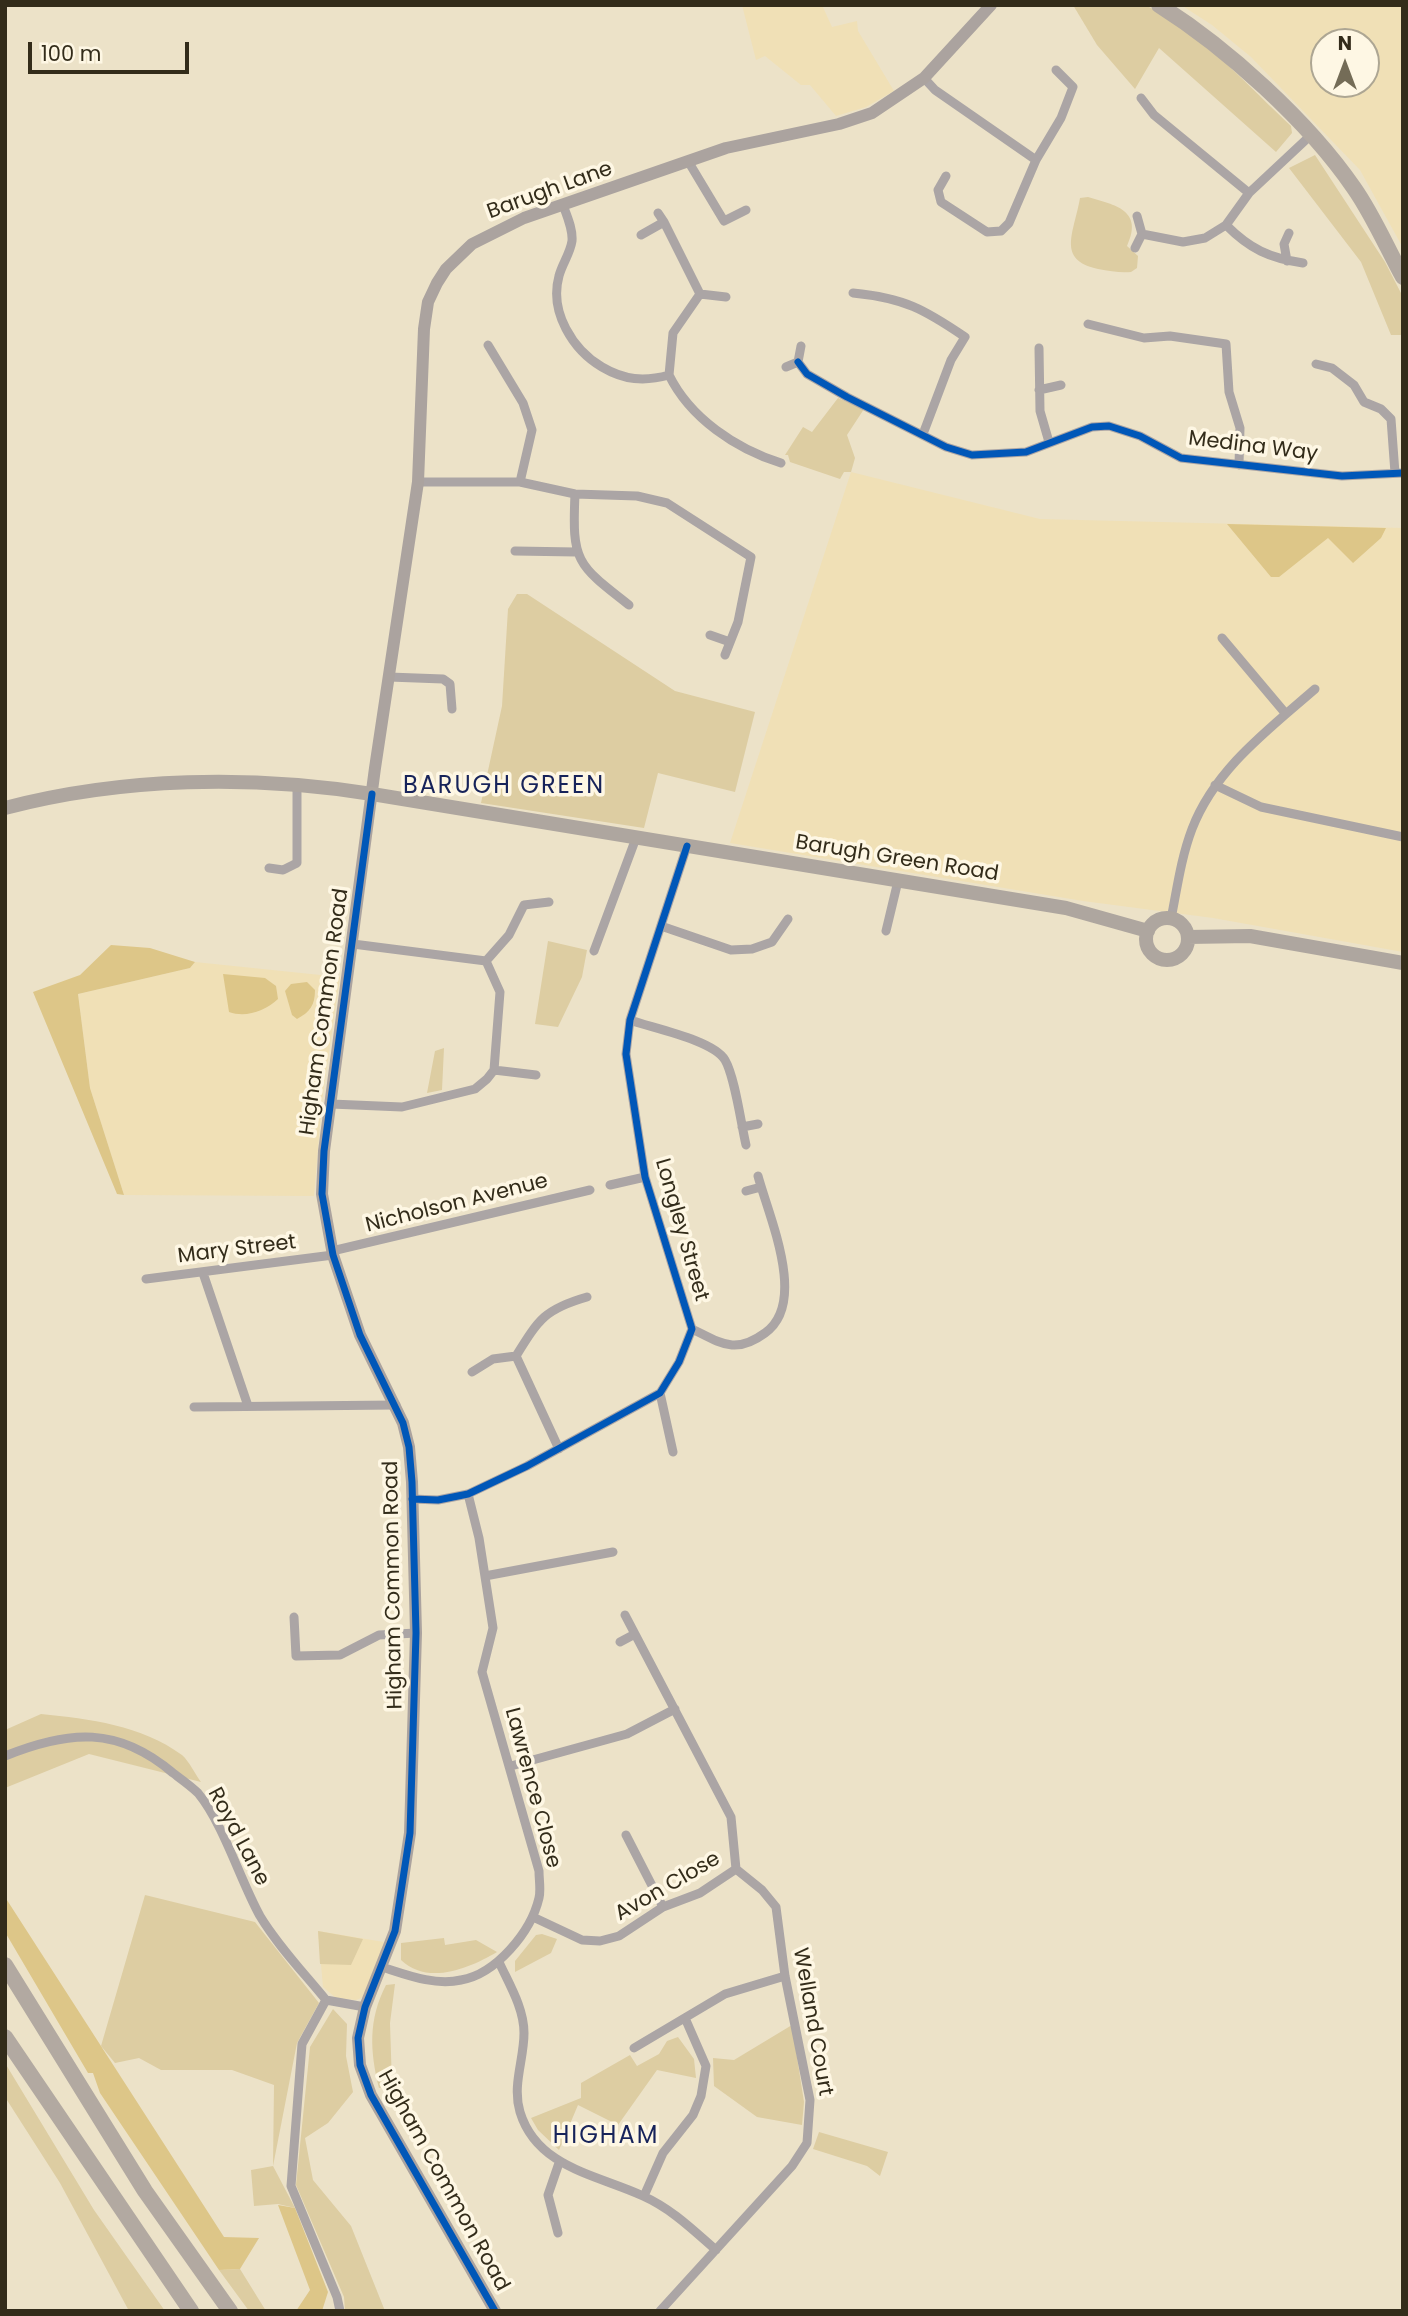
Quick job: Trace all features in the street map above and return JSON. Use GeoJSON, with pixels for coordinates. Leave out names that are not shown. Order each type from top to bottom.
{"type":"FeatureCollection","features":[{"type":"Feature","properties":{"kind":"highway"},"geometry":{"type":"LineString","coordinates":[[1159,5],[1213,43],[1311,135],[1355,188],[1403,277]]}},
{"type":"Feature","properties":{"kind":"highway"},"geometry":{"type":"LineString","coordinates":[[5,1965],[145,2191],[230,2311]]}},
{"type":"Feature","properties":{"kind":"highway"},"geometry":{"type":"LineString","coordinates":[[5,2036],[191,2311]]}},
{"type":"Feature","properties":{"kind":"main road","name":"Barugh Green Road"},"geometry":{"type":"LineString","coordinates":[[5,808],[138,786],[218,781],[297,785],[372,794],[1066,908],[1148,931]]}},
{"type":"Feature","properties":{"kind":"main road"},"geometry":{"type":"LineString","coordinates":[[1171,919],[1184,926],[1188,937],[1181,955],[1162,959],[1149,948],[1148,931],[1156,922],[1171,919]]}},
{"type":"Feature","properties":{"kind":"main road"},"geometry":{"type":"LineString","coordinates":[[1188,937],[1250,936],[1403,963]]}},
{"type":"Feature","properties":{"kind":"street","name":"Barugh Lane"},"geometry":{"type":"LineString","coordinates":[[372,794],[418,482],[424,329],[428,303],[446,269],[472,244],[524,218],[726,148],[839,124],[872,113],[924,78],[991,5]]}},
{"type":"Feature","properties":{"kind":"street"},"geometry":{"type":"LineString","coordinates":[[946,176],[938,190],[941,202],[987,232],[1001,231],[1009,223],[1036,160],[1061,118],[1073,87],[1056,70]]}},
{"type":"Feature","properties":{"kind":"street"},"geometry":{"type":"LineString","coordinates":[[924,78],[935,90],[1036,160]]}},
{"type":"Feature","properties":{"kind":"street"},"geometry":{"type":"LineString","coordinates":[[1141,98],[1154,115],[1250,193]]}},
{"type":"Feature","properties":{"kind":"street"},"geometry":{"type":"LineString","coordinates":[[1142,234],[1183,242],[1205,238],[1226,225],[1250,193],[1311,135]]}},
{"type":"Feature","properties":{"kind":"street"},"geometry":{"type":"LineString","coordinates":[[688,160],[724,221],[746,210]]}},
{"type":"Feature","properties":{"kind":"street"},"geometry":{"type":"LineString","coordinates":[[563,205],[572,239],[558,277],[557,292],[562,320],[570,340],[586,357],[606,369],[635,380],[669,375]]}},
{"type":"Feature","properties":{"kind":"street"},"geometry":{"type":"LineString","coordinates":[[658,213],[700,294]]}},
{"type":"Feature","properties":{"kind":"street"},"geometry":{"type":"LineString","coordinates":[[1135,248],[1142,234],[1137,216]]}},
{"type":"Feature","properties":{"kind":"street"},"geometry":{"type":"LineString","coordinates":[[641,235],[664,222]]}},
{"type":"Feature","properties":{"kind":"street"},"geometry":{"type":"LineString","coordinates":[[1226,225],[1246,245],[1271,258],[1303,263]]}},
{"type":"Feature","properties":{"kind":"street"},"geometry":{"type":"LineString","coordinates":[[1287,261],[1284,244],[1289,233]]}},
{"type":"Feature","properties":{"kind":"street"},"geometry":{"type":"LineString","coordinates":[[853,293],[879,296],[924,309],[965,337],[951,360],[923,434]]}},
{"type":"Feature","properties":{"kind":"street"},"geometry":{"type":"LineString","coordinates":[[700,294],[673,333],[669,375],[692,411],[738,445],[781,463]]}},
{"type":"Feature","properties":{"kind":"street"},"geometry":{"type":"LineString","coordinates":[[700,294],[726,297]]}},
{"type":"Feature","properties":{"kind":"street"},"geometry":{"type":"LineString","coordinates":[[1088,324],[1144,338],[1170,336],[1226,345],[1229,392],[1240,428],[1239,465]]}},
{"type":"Feature","properties":{"kind":"street"},"geometry":{"type":"LineString","coordinates":[[488,345],[523,403],[532,430],[520,482]]}},
{"type":"Feature","properties":{"kind":"street"},"geometry":{"type":"LineString","coordinates":[[786,367],[798,362],[801,346]]}},
{"type":"Feature","properties":{"kind":"street"},"geometry":{"type":"LineString","coordinates":[[1039,348],[1040,411],[1049,442]]}},
{"type":"Feature","properties":{"kind":"street","name":"Medina Way"},"geometry":{"type":"LineString","coordinates":[[798,362],[807,374],[847,397],[946,447],[972,455],[1026,452],[1093,428],[1109,426],[1140,436],[1181,458],[1342,476],[1399,473]]}},
{"type":"Feature","properties":{"kind":"street"},"geometry":{"type":"LineString","coordinates":[[1316,364],[1332,368],[1354,385],[1364,402],[1381,409],[1391,419],[1399,473]]}},
{"type":"Feature","properties":{"kind":"street"},"geometry":{"type":"LineString","coordinates":[[1039,390],[1060,385]]}},
{"type":"Feature","properties":{"kind":"street"},"geometry":{"type":"LineString","coordinates":[[418,482],[520,482],[575,494],[637,496],[667,503],[751,557],[738,622],[724,655]]}},
{"type":"Feature","properties":{"kind":"street"},"geometry":{"type":"LineString","coordinates":[[575,494],[573,540],[576,552],[583,566],[595,579],[629,605]]}},
{"type":"Feature","properties":{"kind":"street"},"geometry":{"type":"LineString","coordinates":[[515,551],[576,552]]}},
{"type":"Feature","properties":{"kind":"street"},"geometry":{"type":"LineString","coordinates":[[710,635],[730,642]]}},
{"type":"Feature","properties":{"kind":"street"},"geometry":{"type":"LineString","coordinates":[[1222,638],[1286,714]]}},
{"type":"Feature","properties":{"kind":"street"},"geometry":{"type":"LineString","coordinates":[[389,677],[443,679],[450,684],[452,709]]}},
{"type":"Feature","properties":{"kind":"street"},"geometry":{"type":"LineString","coordinates":[[1171,919],[1187,844],[1215,785],[1244,752],[1315,689]]}},
{"type":"Feature","properties":{"kind":"street"},"geometry":{"type":"LineString","coordinates":[[269,868],[283,870],[297,863],[297,785]]}},
{"type":"Feature","properties":{"kind":"street"},"geometry":{"type":"LineString","coordinates":[[1215,785],[1261,807],[1403,837]]}},
{"type":"Feature","properties":{"kind":"street","name":"Higham Common Road"},"geometry":{"type":"LineString","coordinates":[[372,794],[331,1104],[323,1194],[333,1253],[360,1335],[396,1405],[409,1447],[416,1633],[410,1833],[394,1931],[365,2007],[358,2038],[360,2065],[371,2095],[495,2311]]}},
{"type":"Feature","properties":{"kind":"street"},"geometry":{"type":"LineString","coordinates":[[594,951],[636,838]]}},
{"type":"Feature","properties":{"kind":"street","name":"Longley Street"},"geometry":{"type":"LineString","coordinates":[[412,1499],[438,1500],[468,1494],[559,1449],[660,1393],[679,1362],[691,1329],[645,1177],[626,1054],[630,1020],[687,846]]}},
{"type":"Feature","properties":{"kind":"street"},"geometry":{"type":"LineString","coordinates":[[886,931],[898,881]]}},
{"type":"Feature","properties":{"kind":"street"},"geometry":{"type":"LineString","coordinates":[[486,961],[509,936],[524,905],[549,901]]}},
{"type":"Feature","properties":{"kind":"street"},"geometry":{"type":"LineString","coordinates":[[661,926],[742,951],[772,942],[788,919]]}},
{"type":"Feature","properties":{"kind":"street"},"geometry":{"type":"LineString","coordinates":[[353,944],[486,961]]}},
{"type":"Feature","properties":{"kind":"street"},"geometry":{"type":"LineString","coordinates":[[331,1104],[402,1107],[475,1089],[494,1070],[500,992],[486,961]]}},
{"type":"Feature","properties":{"kind":"street"},"geometry":{"type":"LineString","coordinates":[[630,1020],[703,1044],[719,1054],[727,1068],[746,1145]]}},
{"type":"Feature","properties":{"kind":"street"},"geometry":{"type":"LineString","coordinates":[[494,1070],[536,1075]]}},
{"type":"Feature","properties":{"kind":"street"},"geometry":{"type":"LineString","coordinates":[[742,1127],[758,1124]]}},
{"type":"Feature","properties":{"kind":"street"},"geometry":{"type":"LineString","coordinates":[[691,1329],[726,1345],[740,1347],[771,1330],[780,1316],[786,1297],[786,1277],[758,1176]]}},
{"type":"Feature","properties":{"kind":"street","name":"Longley Street"},"geometry":{"type":"LineString","coordinates":[[610,1185],[645,1177]]}},
{"type":"Feature","properties":{"kind":"street"},"geometry":{"type":"LineString","coordinates":[[746,1191],[761,1187]]}},
{"type":"Feature","properties":{"kind":"street","name":"Nicholson Avenue"},"geometry":{"type":"LineString","coordinates":[[333,1253],[590,1190]]}},
{"type":"Feature","properties":{"kind":"street","name":"Mary Street"},"geometry":{"type":"LineString","coordinates":[[146,1279],[333,1253]]}},
{"type":"Feature","properties":{"kind":"street"},"geometry":{"type":"LineString","coordinates":[[204,1273],[248,1406]]}},
{"type":"Feature","properties":{"kind":"street"},"geometry":{"type":"LineString","coordinates":[[472,1372],[493,1360],[516,1356],[536,1324],[556,1306],[587,1297]]}},
{"type":"Feature","properties":{"kind":"street"},"geometry":{"type":"LineString","coordinates":[[516,1356],[559,1449]]}},
{"type":"Feature","properties":{"kind":"street"},"geometry":{"type":"LineString","coordinates":[[660,1393],[673,1452]]}},
{"type":"Feature","properties":{"kind":"street"},"geometry":{"type":"LineString","coordinates":[[194,1406],[396,1405]]}},
{"type":"Feature","properties":{"kind":"street","name":"Lawrence Close"},"geometry":{"type":"LineString","coordinates":[[382,1967],[418,1979],[461,1980],[499,1962],[533,1917],[540,1895],[539,1871],[482,1672],[493,1628],[468,1494]]}},
{"type":"Feature","properties":{"kind":"street"},"geometry":{"type":"LineString","coordinates":[[485,1576],[613,1552]]}},
{"type":"Feature","properties":{"kind":"street","name":"Avon Close"},"geometry":{"type":"LineString","coordinates":[[533,1917],[582,1940],[600,1941],[619,1936],[663,1907],[700,1893],[736,1869],[731,1818],[625,1615]]}},
{"type":"Feature","properties":{"kind":"street"},"geometry":{"type":"LineString","coordinates":[[294,1617],[296,1656],[340,1655],[379,1635],[416,1633]]}},
{"type":"Feature","properties":{"kind":"street"},"geometry":{"type":"LineString","coordinates":[[620,1642],[635,1633]]}},
{"type":"Feature","properties":{"kind":"street"},"geometry":{"type":"LineString","coordinates":[[511,1766],[627,1734],[675,1709]]}},
{"type":"Feature","properties":{"kind":"street","name":"Royd Lane"},"geometry":{"type":"LineString","coordinates":[[5,1756],[41,1742],[79,1735],[111,1738],[152,1755],[198,1794],[235,1860],[268,1929],[326,2000]]}},
{"type":"Feature","properties":{"kind":"street"},"geometry":{"type":"LineString","coordinates":[[626,1835],[663,1907]]}},
{"type":"Feature","properties":{"kind":"street","name":"Welland Court"},"geometry":{"type":"LineString","coordinates":[[660,2311],[792,2166],[807,2143],[810,2100],[785,1976],[776,1907],[762,1889],[736,1869]]}},
{"type":"Feature","properties":{"kind":"street"},"geometry":{"type":"LineString","coordinates":[[499,1962],[520,2010],[524,2033],[517,2082],[520,2113],[535,2141],[559,2163],[644,2196],[676,2214],[716,2250]]}},
{"type":"Feature","properties":{"kind":"street"},"geometry":{"type":"LineString","coordinates":[[634,2048],[742,1987],[785,1976]]}},
{"type":"Feature","properties":{"kind":"street"},"geometry":{"type":"LineString","coordinates":[[340,2311],[337,2297],[291,2186],[302,2044],[326,2000],[365,2007]]}},
{"type":"Feature","properties":{"kind":"street"},"geometry":{"type":"LineString","coordinates":[[644,2196],[663,2153],[693,2115],[701,2096],[706,2066],[685,2018]]}},
{"type":"Feature","properties":{"kind":"street"},"geometry":{"type":"LineString","coordinates":[[558,2233],[548,2195],[559,2163]]}},
{"type":"Feature","properties":{"kind":"shaded area"},"geometry":{"type":"Polygon","coordinates":[[[742,5],[822,5],[832,27],[857,21],[858,31],[894,91],[866,107],[836,116],[810,85],[801,85],[765,56],[756,60],[742,5]]]}},
{"type":"Feature","properties":{"kind":"shaded area"},"geometry":{"type":"Polygon","coordinates":[[[1073,5],[1142,5],[1167,16],[1223,60],[1291,126],[1292,133],[1276,152],[1159,48],[1135,89],[1097,45],[1073,5]]]}},
{"type":"Feature","properties":{"kind":"shaded area"},"geometry":{"type":"Polygon","coordinates":[[[1181,5],[1403,5],[1403,248],[1360,170],[1251,57],[1212,25],[1181,5]]]}},
{"type":"Feature","properties":{"kind":"shaded area"},"geometry":{"type":"Polygon","coordinates":[[[1315,155],[1385,262],[1403,297],[1403,335],[1391,335],[1361,262],[1289,168],[1315,155]]]}},
{"type":"Feature","properties":{"kind":"shaded area"},"geometry":{"type":"Polygon","coordinates":[[[1088,197],[1117,207],[1129,217],[1132,224],[1127,246],[1138,256],[1137,268],[1131,272],[1085,265],[1072,252],[1072,233],[1080,198],[1088,197]]]}},
{"type":"Feature","properties":{"kind":"shaded area"},"geometry":{"type":"Polygon","coordinates":[[[838,398],[864,409],[847,435],[855,458],[851,472],[844,472],[840,479],[790,462],[788,455],[785,455],[803,427],[812,432],[838,398]]]}},
{"type":"Feature","properties":{"kind":"shaded area"},"geometry":{"type":"Polygon","coordinates":[[[851,472],[1040,519],[1403,528],[1403,952],[1213,918],[1083,901],[730,843],[851,472]]]}},
{"type":"Feature","properties":{"kind":"shaded area"},"geometry":{"type":"Polygon","coordinates":[[[1227,524],[1386,528],[1381,538],[1353,563],[1328,538],[1279,577],[1271,577],[1227,524]]]}},
{"type":"Feature","properties":{"kind":"shaded area"},"geometry":{"type":"Polygon","coordinates":[[[517,594],[527,594],[675,691],[755,712],[735,792],[658,773],[644,828],[481,803],[502,706],[508,609],[517,594]]]}},
{"type":"Feature","properties":{"kind":"shaded area"},"geometry":{"type":"Polygon","coordinates":[[[548,941],[587,950],[582,977],[558,1027],[535,1024],[548,941]]]}},
{"type":"Feature","properties":{"kind":"shaded area"},"geometry":{"type":"Polygon","coordinates":[[[111,945],[150,948],[195,962],[190,968],[78,994],[90,1088],[124,1195],[117,1194],[33,992],[80,975],[111,945]]]}},
{"type":"Feature","properties":{"kind":"shaded area"},"geometry":{"type":"Polygon","coordinates":[[[195,962],[340,977],[322,1101],[314,1196],[124,1195],[90,1088],[78,994],[190,968],[195,962]]]}},
{"type":"Feature","properties":{"kind":"shaded area"},"geometry":{"type":"Polygon","coordinates":[[[223,974],[265,978],[276,986],[278,999],[255,1012],[229,1012],[223,974]]]}},
{"type":"Feature","properties":{"kind":"shaded area"},"geometry":{"type":"Polygon","coordinates":[[[307,982],[315,990],[313,1004],[297,1019],[292,1015],[285,991],[291,984],[307,982]]]}},
{"type":"Feature","properties":{"kind":"shaded area"},"geometry":{"type":"Polygon","coordinates":[[[444,1048],[442,1090],[427,1093],[435,1051],[444,1048]]]}},
{"type":"Feature","properties":{"kind":"shaded area"},"geometry":{"type":"Polygon","coordinates":[[[41,1714],[96,1721],[150,1737],[182,1755],[201,1782],[89,1754],[5,1788],[5,1730],[41,1714]]]}},
{"type":"Feature","properties":{"kind":"shaded area"},"geometry":{"type":"Polygon","coordinates":[[[145,1895],[255,1922],[319,2003],[297,2043],[273,2166],[274,2085],[232,2070],[161,2070],[139,2058],[115,2063],[101,2046],[145,1895]]]}},
{"type":"Feature","properties":{"kind":"shaded area"},"geometry":{"type":"Polygon","coordinates":[[[5,1897],[224,2237],[259,2238],[240,2269],[219,2270],[100,2093],[93,2073],[88,2073],[5,1932],[5,1897]]]}},
{"type":"Feature","properties":{"kind":"shaded area"},"geometry":{"type":"Polygon","coordinates":[[[318,1931],[384,1942],[366,1996],[356,2000],[336,1998],[323,1987],[318,1931]]]}},
{"type":"Feature","properties":{"kind":"shaded area"},"geometry":{"type":"Polygon","coordinates":[[[318,1931],[363,1939],[351,1965],[320,1964],[318,1931]]]}},
{"type":"Feature","properties":{"kind":"shaded area"},"geometry":{"type":"Polygon","coordinates":[[[542,1934],[557,1939],[551,1953],[515,1972],[515,1961],[536,1935],[542,1934]]]}},
{"type":"Feature","properties":{"kind":"shaded area"},"geometry":{"type":"Polygon","coordinates":[[[444,1938],[445,1945],[476,1940],[497,1952],[474,1964],[449,1972],[424,1972],[401,1960],[401,1943],[444,1938]]]}},
{"type":"Feature","properties":{"kind":"shaded area"},"geometry":{"type":"Polygon","coordinates":[[[395,1984],[390,2023],[392,2085],[379,2088],[372,2036],[374,2023],[386,1985],[395,1984]]]}},
{"type":"Feature","properties":{"kind":"shaded area"},"geometry":{"type":"Polygon","coordinates":[[[333,2009],[347,2024],[346,2056],[353,2092],[328,2123],[305,2138],[313,2180],[351,2226],[385,2311],[345,2311],[344,2297],[296,2185],[310,2047],[333,2009]]]}},
{"type":"Feature","properties":{"kind":"shaded area"},"geometry":{"type":"Polygon","coordinates":[[[792,2025],[804,2102],[802,2125],[757,2117],[714,2086],[713,2058],[734,2060],[792,2025]]]}},
{"type":"Feature","properties":{"kind":"shaded area"},"geometry":{"type":"Polygon","coordinates":[[[678,2037],[694,2059],[696,2078],[657,2070],[618,2125],[578,2105],[559,2150],[538,2130],[531,2118],[581,2098],[581,2083],[630,2055],[637,2066],[659,2054],[667,2041],[678,2037]]]}},
{"type":"Feature","properties":{"kind":"shaded area"},"geometry":{"type":"Polygon","coordinates":[[[5,2063],[94,2210],[165,2311],[129,2311],[60,2183],[5,2097],[5,2063]]]}},
{"type":"Feature","properties":{"kind":"shaded area"},"geometry":{"type":"Polygon","coordinates":[[[819,2132],[888,2152],[880,2176],[867,2166],[813,2149],[819,2132]]]}},
{"type":"Feature","properties":{"kind":"shaded area"},"geometry":{"type":"Polygon","coordinates":[[[273,2166],[295,2208],[278,2204],[254,2206],[251,2170],[273,2166]]]}},
{"type":"Feature","properties":{"kind":"shaded area"},"geometry":{"type":"Polygon","coordinates":[[[278,2205],[295,2208],[328,2292],[322,2311],[296,2311],[310,2290],[278,2205]]]}},
{"type":"Feature","properties":{"kind":"shaded area"},"geometry":{"type":"Polygon","coordinates":[[[240,2269],[266,2311],[249,2311],[219,2270],[240,2269]]]}},
{"type":"Feature","properties":{"kind":"cycle path"},"geometry":{"type":"LineString","coordinates":[[798,362],[807,374],[847,397],[946,447],[972,455],[1026,452],[1092,427],[1109,426],[1140,436],[1181,458],[1342,476],[1403,473]]}},
{"type":"Feature","properties":{"kind":"cycle path"},"geometry":{"type":"LineString","coordinates":[[372,794],[324,1151],[322,1194],[333,1255],[360,1335],[403,1423],[409,1447],[416,1633],[410,1833],[395,1931],[365,2007],[358,2038],[360,2065],[371,2095],[495,2311]]}},
{"type":"Feature","properties":{"kind":"cycle path"},"geometry":{"type":"LineString","coordinates":[[412,1499],[438,1500],[468,1494],[527,1466],[660,1393],[679,1362],[692,1329],[645,1177],[626,1054],[630,1020],[687,846]]}},
{"type":"Feature","properties":{"kind":"district","name":"BARUGH GREEN"},"geometry":{"type":"Point","coordinates":[504,787]}},
{"type":"Feature","properties":{"kind":"district","name":"HIGHAM"},"geometry":{"type":"Point","coordinates":[606,2137]}}]}
